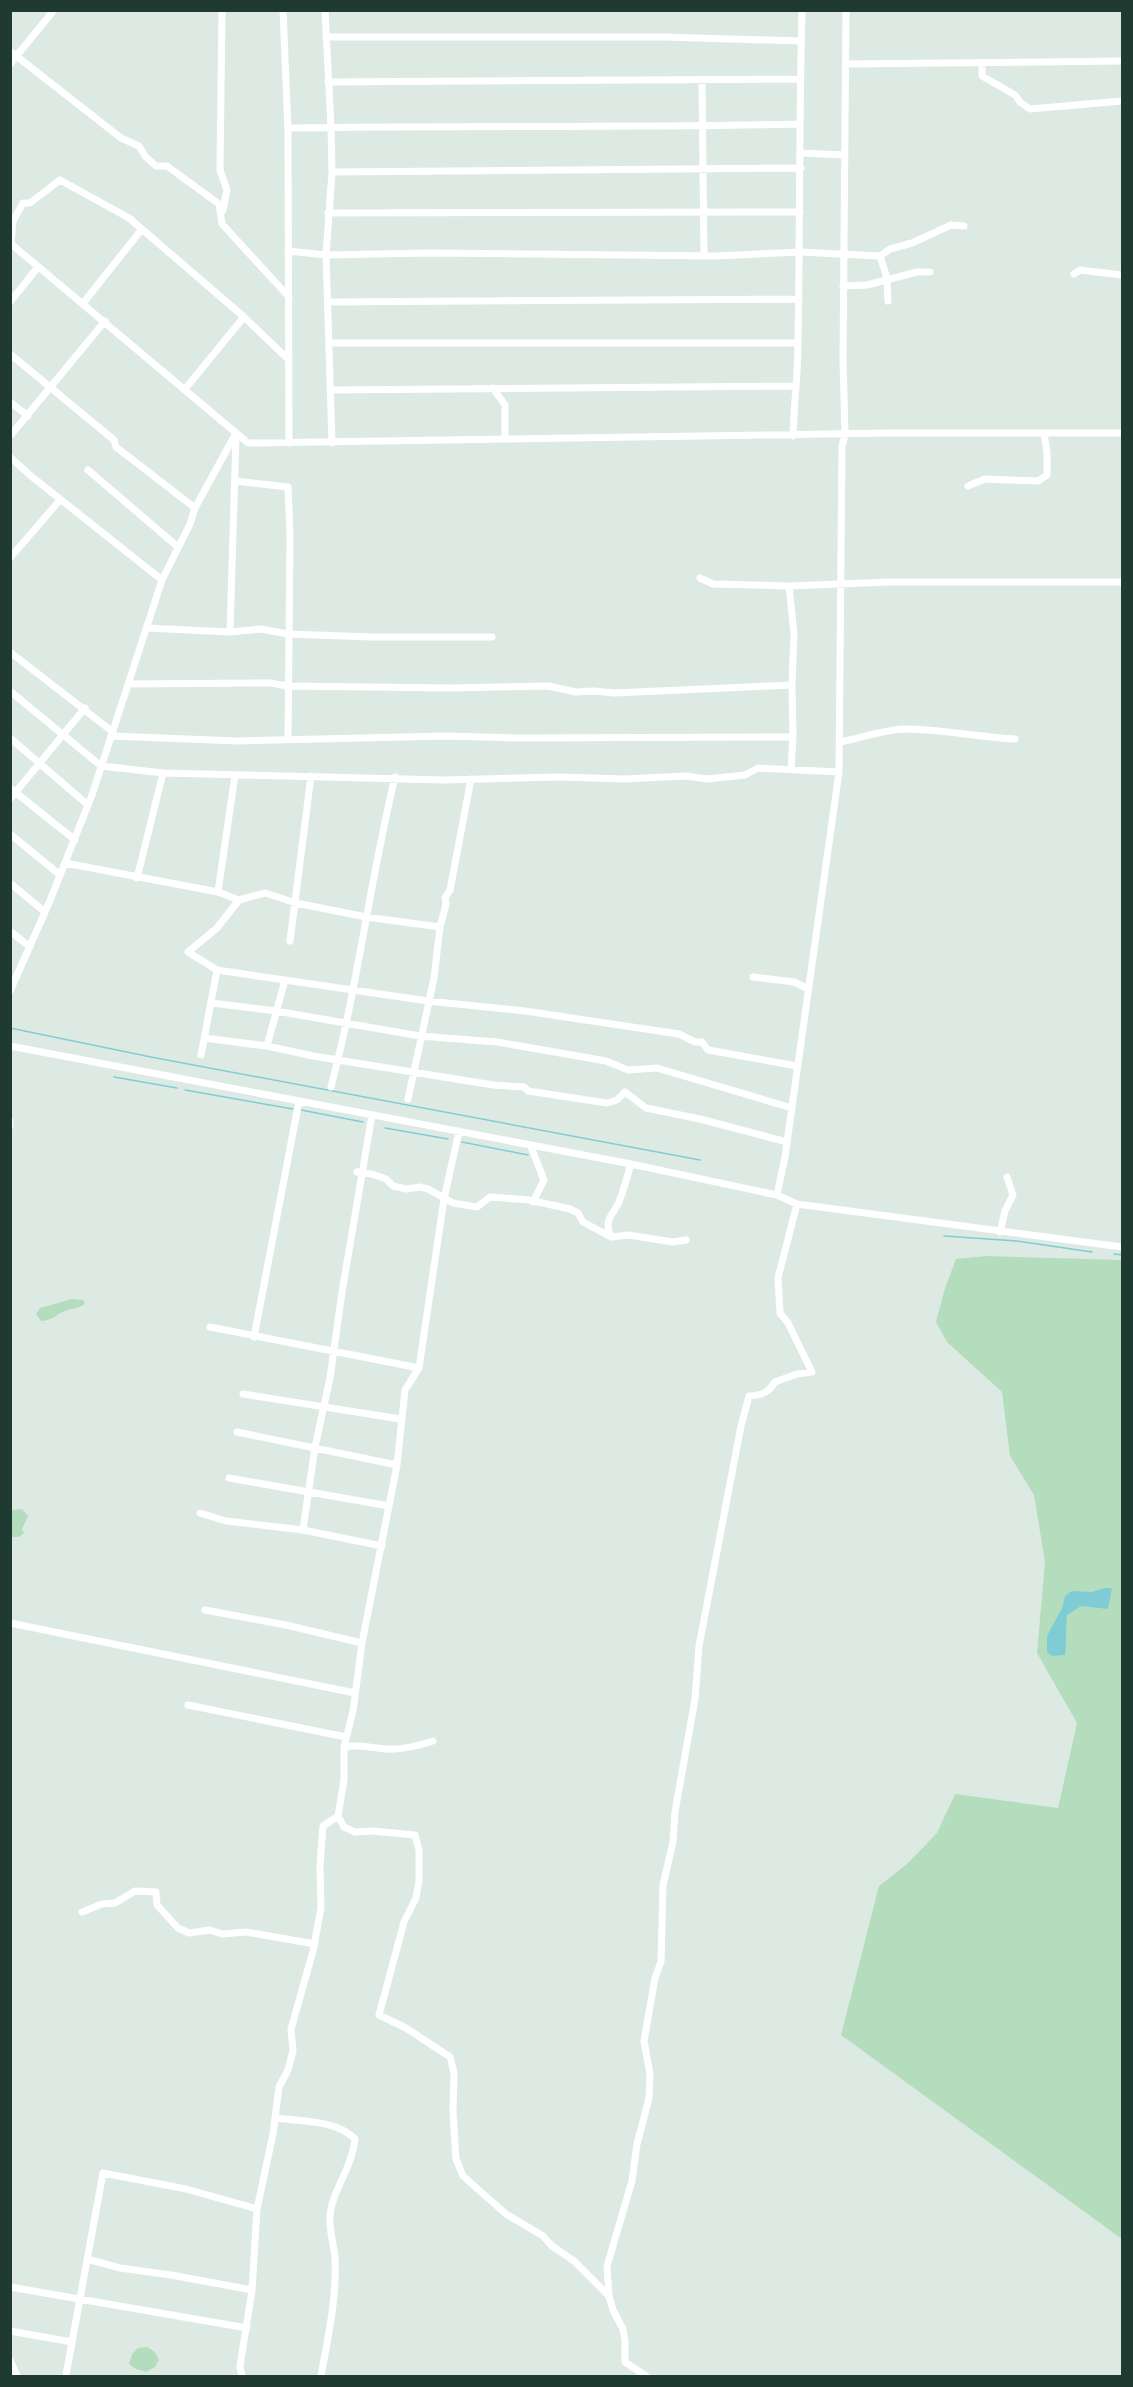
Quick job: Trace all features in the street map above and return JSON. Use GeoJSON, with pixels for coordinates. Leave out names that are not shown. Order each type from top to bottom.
{"type":"FeatureCollection","features":[{"type":"Feature","properties":{"kind":"street"},"geometry":{"type":"LineString","coordinates":[[10,64],[14,53],[54,10]]}},
{"type":"Feature","properties":{"kind":"street"},"geometry":{"type":"LineString","coordinates":[[222,10],[220,170],[228,190],[223,206],[222,224]]}},
{"type":"Feature","properties":{"kind":"street"},"geometry":{"type":"LineString","coordinates":[[283,10],[288,128],[289,443]]}},
{"type":"Feature","properties":{"kind":"street"},"geometry":{"type":"LineString","coordinates":[[325,10],[332,127],[332,172],[326,255],[332,443]]}},
{"type":"Feature","properties":{"kind":"street"},"geometry":{"type":"LineString","coordinates":[[793,436],[794,386],[797,382],[800,252],[799,124],[802,10]]}},
{"type":"Feature","properties":{"kind":"street"},"geometry":{"type":"LineString","coordinates":[[777,1196],[792,1108],[838,772],[840,742],[839,584],[842,446],[845,435],[843,256],[846,10]]}},
{"type":"Feature","properties":{"kind":"street"},"geometry":{"type":"LineString","coordinates":[[326,37],[664,37],[801,41]]}},
{"type":"Feature","properties":{"kind":"street"},"geometry":{"type":"LineString","coordinates":[[14,53],[121,138],[139,146],[145,156],[156,166],[167,166],[219,204],[222,224],[289,297]]}},
{"type":"Feature","properties":{"kind":"street"},"geometry":{"type":"LineString","coordinates":[[846,64],[1122,61]]}},
{"type":"Feature","properties":{"kind":"street"},"geometry":{"type":"LineString","coordinates":[[982,63],[982,76],[993,84],[1016,94],[1020,102],[1030,109],[1122,101]]}},
{"type":"Feature","properties":{"kind":"street"},"geometry":{"type":"LineString","coordinates":[[328,82],[800,79]]}},
{"type":"Feature","properties":{"kind":"street"},"geometry":{"type":"LineString","coordinates":[[702,80],[704,256]]}},
{"type":"Feature","properties":{"kind":"street"},"geometry":{"type":"LineString","coordinates":[[288,128],[419,125],[799,124]]}},
{"type":"Feature","properties":{"kind":"street"},"geometry":{"type":"LineString","coordinates":[[800,153],[845,155]]}},
{"type":"Feature","properties":{"kind":"street"},"geometry":{"type":"LineString","coordinates":[[332,172],[801,168]]}},
{"type":"Feature","properties":{"kind":"street"},"geometry":{"type":"LineString","coordinates":[[289,360],[244,317],[129,218],[60,180],[30,202],[23,203],[13,221],[11,243],[84,302],[248,443],[1122,432]]}},
{"type":"Feature","properties":{"kind":"street"},"geometry":{"type":"LineString","coordinates":[[328,213],[800,212]]}},
{"type":"Feature","properties":{"kind":"street"},"geometry":{"type":"LineString","coordinates":[[288,251],[326,255],[429,253],[704,256],[800,252],[843,256],[880,256],[890,249],[912,243],[951,225],[963,226]]}},
{"type":"Feature","properties":{"kind":"street"},"geometry":{"type":"LineString","coordinates":[[84,302],[142,229]]}},
{"type":"Feature","properties":{"kind":"street"},"geometry":{"type":"LineString","coordinates":[[880,256],[887,278],[888,301]]}},
{"type":"Feature","properties":{"kind":"street"},"geometry":{"type":"LineString","coordinates":[[10,302],[38,267]]}},
{"type":"Feature","properties":{"kind":"street"},"geometry":{"type":"LineString","coordinates":[[1074,274],[1080,270],[1122,275]]}},
{"type":"Feature","properties":{"kind":"street"},"geometry":{"type":"LineString","coordinates":[[843,286],[867,285],[887,278],[930,272]]}},
{"type":"Feature","properties":{"kind":"street"},"geometry":{"type":"LineString","coordinates":[[328,302],[799,299]]}},
{"type":"Feature","properties":{"kind":"street"},"geometry":{"type":"LineString","coordinates":[[185,389],[244,317]]}},
{"type":"Feature","properties":{"kind":"street"},"geometry":{"type":"LineString","coordinates":[[10,436],[105,321]]}},
{"type":"Feature","properties":{"kind":"street"},"geometry":{"type":"LineString","coordinates":[[330,343],[798,343]]}},
{"type":"Feature","properties":{"kind":"street"},"geometry":{"type":"LineString","coordinates":[[10,354],[114,440],[116,447],[195,508]]}},
{"type":"Feature","properties":{"kind":"street"},"geometry":{"type":"LineString","coordinates":[[330,390],[794,386]]}},
{"type":"Feature","properties":{"kind":"street"},"geometry":{"type":"LineString","coordinates":[[493,388],[505,405],[505,439]]}},
{"type":"Feature","properties":{"kind":"street"},"geometry":{"type":"LineString","coordinates":[[10,402],[28,416]]}},
{"type":"Feature","properties":{"kind":"street"},"geometry":{"type":"LineString","coordinates":[[968,486],[985,479],[1038,481],[1047,475],[1044,433]]}},
{"type":"Feature","properties":{"kind":"street"},"geometry":{"type":"LineString","coordinates":[[11,987],[45,912],[88,805],[162,580],[195,508],[236,434]]}},
{"type":"Feature","properties":{"kind":"street"},"geometry":{"type":"LineString","coordinates":[[230,632],[236,434]]}},
{"type":"Feature","properties":{"kind":"street"},"geometry":{"type":"LineString","coordinates":[[10,457],[60,500],[162,580]]}},
{"type":"Feature","properties":{"kind":"street"},"geometry":{"type":"LineString","coordinates":[[88,470],[178,547]]}},
{"type":"Feature","properties":{"kind":"street"},"geometry":{"type":"LineString","coordinates":[[235,481],[288,487],[290,535],[288,740]]}},
{"type":"Feature","properties":{"kind":"street"},"geometry":{"type":"LineString","coordinates":[[12,554],[60,500]]}},
{"type":"Feature","properties":{"kind":"street"},"geometry":{"type":"LineString","coordinates":[[700,578],[713,584],[789,586],[1122,582]]}},
{"type":"Feature","properties":{"kind":"street"},"geometry":{"type":"LineString","coordinates":[[789,586],[794,634],[792,685],[794,737],[791,769]]}},
{"type":"Feature","properties":{"kind":"street"},"geometry":{"type":"LineString","coordinates":[[146,628],[230,632],[260,629],[288,634],[371,638],[492,637]]}},
{"type":"Feature","properties":{"kind":"street"},"geometry":{"type":"LineString","coordinates":[[10,652],[85,708],[112,734],[238,741],[447,736],[794,737]]}},
{"type":"Feature","properties":{"kind":"street"},"geometry":{"type":"LineString","coordinates":[[128,684],[271,683],[287,686],[452,688],[548,686],[576,692],[614,693],[792,685]]}},
{"type":"Feature","properties":{"kind":"street"},"geometry":{"type":"LineString","coordinates":[[10,691],[101,766],[163,773],[471,779],[560,777],[625,779],[686,776],[708,780],[745,775],[758,768],[838,772]]}},
{"type":"Feature","properties":{"kind":"street"},"geometry":{"type":"LineString","coordinates":[[10,799],[13,790],[40,764],[85,708]]}},
{"type":"Feature","properties":{"kind":"street"},"geometry":{"type":"LineString","coordinates":[[840,742],[902,729],[1015,739]]}},
{"type":"Feature","properties":{"kind":"street"},"geometry":{"type":"LineString","coordinates":[[10,738],[88,805]]}},
{"type":"Feature","properties":{"kind":"street"},"geometry":{"type":"LineString","coordinates":[[137,878],[163,773]]}},
{"type":"Feature","properties":{"kind":"street"},"geometry":{"type":"LineString","coordinates":[[218,892],[236,775]]}},
{"type":"Feature","properties":{"kind":"street"},"geometry":{"type":"LineString","coordinates":[[290,941],[311,776]]}},
{"type":"Feature","properties":{"kind":"street"},"geometry":{"type":"LineString","coordinates":[[331,1087],[354,990],[366,917],[395,777]]}},
{"type":"Feature","properties":{"kind":"street"},"geometry":{"type":"LineString","coordinates":[[408,1099],[434,978],[440,927],[446,904],[445,898],[450,890],[471,779]]}},
{"type":"Feature","properties":{"kind":"street"},"geometry":{"type":"LineString","coordinates":[[13,790],[75,840]]}},
{"type":"Feature","properties":{"kind":"street"},"geometry":{"type":"LineString","coordinates":[[10,834],[60,875]]}},
{"type":"Feature","properties":{"kind":"street"},"geometry":{"type":"LineString","coordinates":[[65,863],[218,892],[239,900],[265,893],[296,903],[366,917],[440,927]]}},
{"type":"Feature","properties":{"kind":"street"},"geometry":{"type":"LineString","coordinates":[[10,883],[45,912]]}},
{"type":"Feature","properties":{"kind":"street"},"geometry":{"type":"LineString","coordinates":[[239,900],[217,928],[188,951],[217,970],[679,1034],[695,1042],[702,1042],[708,1050],[797,1066]]}},
{"type":"Feature","properties":{"kind":"street"},"geometry":{"type":"LineString","coordinates":[[10,931],[30,947]]}},
{"type":"Feature","properties":{"kind":"street"},"geometry":{"type":"LineString","coordinates":[[201,1055],[217,970]]}},
{"type":"Feature","properties":{"kind":"street"},"geometry":{"type":"LineString","coordinates":[[753,977],[794,982],[808,989]]}},
{"type":"Feature","properties":{"kind":"street"},"geometry":{"type":"LineString","coordinates":[[267,1046],[285,980]]}},
{"type":"Feature","properties":{"kind":"street"},"geometry":{"type":"LineString","coordinates":[[212,1004],[276,1011],[420,1036],[509,1044],[606,1061],[628,1070],[657,1068],[792,1108]]}},
{"type":"Feature","properties":{"kind":"street"},"geometry":{"type":"LineString","coordinates":[[204,1038],[267,1046],[413,1073],[493,1085],[524,1087],[528,1091],[607,1103],[617,1100],[625,1092],[646,1108],[700,1119],[787,1142]]}},
{"type":"Feature","properties":{"kind":"street"},"geometry":{"type":"LineString","coordinates":[[10,1046],[459,1131],[531,1147],[631,1164],[777,1196],[797,1204],[1122,1247]]}},
{"type":"Feature","properties":{"kind":"street"},"geometry":{"type":"LineString","coordinates":[[254,1337],[299,1101]]}},
{"type":"Feature","properties":{"kind":"street"},"geometry":{"type":"LineString","coordinates":[[303,1530],[315,1447],[334,1353],[360,1173],[372,1115]]}},
{"type":"Feature","properties":{"kind":"street"},"geometry":{"type":"LineString","coordinates":[[459,1131],[444,1199],[419,1368],[405,1390],[400,1419],[397,1465],[344,1747],[344,1780],[338,1816],[344,1827],[355,1832],[372,1831],[415,1835],[420,1850],[416,1898],[404,1922],[379,2015],[406,2028],[450,2057],[454,2073],[453,2112],[456,2158],[463,2176],[506,2214],[543,2236],[552,2246],[574,2261],[609,2296]]}},
{"type":"Feature","properties":{"kind":"street"},"geometry":{"type":"LineString","coordinates":[[531,1147],[544,1180],[533,1202]]}},
{"type":"Feature","properties":{"kind":"street"},"geometry":{"type":"LineString","coordinates":[[611,1237],[608,1230],[610,1214],[618,1203],[631,1164]]}},
{"type":"Feature","properties":{"kind":"street"},"geometry":{"type":"LineString","coordinates":[[360,1173],[386,1179],[393,1185],[407,1189],[420,1187],[428,1189],[444,1199],[466,1206],[477,1207],[490,1197],[512,1198],[570,1209],[578,1213],[583,1222],[611,1237],[627,1235],[673,1242],[686,1240]]}},
{"type":"Feature","properties":{"kind":"street"},"geometry":{"type":"LineString","coordinates":[[1000,1232],[1005,1211],[1013,1196],[1007,1177]]}},
{"type":"Feature","properties":{"kind":"street"},"geometry":{"type":"LineString","coordinates":[[646,2376],[625,2362],[623,2329],[609,2296],[607,2266],[632,2181],[637,2144],[650,2090],[650,2074],[644,2041],[655,1978],[661,1962],[663,1885],[673,1842],[675,1812],[695,1699],[699,1646],[741,1426],[749,1396],[765,1394],[776,1382],[797,1374],[812,1372],[788,1323],[780,1313],[778,1278],[797,1204]]}},
{"type":"Feature","properties":{"kind":"street"},"geometry":{"type":"LineString","coordinates":[[210,1327],[419,1368]]}},
{"type":"Feature","properties":{"kind":"street"},"geometry":{"type":"LineString","coordinates":[[243,1394],[400,1419]]}},
{"type":"Feature","properties":{"kind":"street"},"geometry":{"type":"LineString","coordinates":[[237,1432],[397,1465]]}},
{"type":"Feature","properties":{"kind":"street"},"geometry":{"type":"LineString","coordinates":[[229,1478],[388,1506]]}},
{"type":"Feature","properties":{"kind":"street"},"geometry":{"type":"LineString","coordinates":[[200,1513],[226,1521],[303,1530],[382,1546]]}},
{"type":"Feature","properties":{"kind":"street"},"geometry":{"type":"LineString","coordinates":[[205,1610],[286,1625],[362,1643]]}},
{"type":"Feature","properties":{"kind":"street"},"geometry":{"type":"LineString","coordinates":[[10,1623],[355,1693]]}},
{"type":"Feature","properties":{"kind":"street"},"geometry":{"type":"LineString","coordinates":[[188,1705],[346,1737]]}},
{"type":"Feature","properties":{"kind":"street"},"geometry":{"type":"LineString","coordinates":[[344,1747],[363,1744],[392,1749],[433,1741]]}},
{"type":"Feature","properties":{"kind":"street"},"geometry":{"type":"LineString","coordinates":[[242,2376],[240,2366],[252,2290],[257,2209],[269,2159],[279,2087],[288,2070],[293,2051],[291,2029],[315,1944],[321,1908],[320,1865],[323,1826],[338,1816]]}},
{"type":"Feature","properties":{"kind":"street"},"geometry":{"type":"LineString","coordinates":[[82,1912],[102,1904],[115,1903],[135,1891],[156,1892],[157,1905],[178,1928],[189,1933],[210,1930],[222,1934],[246,1932],[315,1944]]}},
{"type":"Feature","properties":{"kind":"street"},"geometry":{"type":"LineString","coordinates":[[275,2118],[337,2127],[348,2132],[355,2139],[354,2154],[331,2207],[329,2220],[335,2258],[334,2306],[321,2376]]}},
{"type":"Feature","properties":{"kind":"street"},"geometry":{"type":"LineString","coordinates":[[66,2375],[103,2173],[186,2188],[257,2209]]}},
{"type":"Feature","properties":{"kind":"street"},"geometry":{"type":"LineString","coordinates":[[87,2259],[120,2268],[252,2290]]}},
{"type":"Feature","properties":{"kind":"street"},"geometry":{"type":"LineString","coordinates":[[10,2287],[247,2328]]}},
{"type":"Feature","properties":{"kind":"street"},"geometry":{"type":"LineString","coordinates":[[10,2331],[72,2342]]}},
{"type":"Feature","properties":{"kind":"street"},"geometry":{"type":"LineString","coordinates":[[10,2360],[17,2376]]}},
{"type":"Feature","properties":{"kind":"green space"},"geometry":{"type":"Polygon","coordinates":[[[986,1256],[1122,1260],[1122,2239],[841,2035],[879,1886],[907,1864],[937,1833],[955,1794],[1058,1808],[1077,1723],[1037,1653],[1045,1562],[1034,1495],[1010,1456],[1002,1392],[947,1342],[936,1322],[956,1259],[986,1256]]]}},
{"type":"Feature","properties":{"kind":"green space"},"geometry":{"type":"Polygon","coordinates":[[[72,1299],[83,1300],[85,1304],[41,1321],[36,1314],[40,1308],[72,1299]]]}},
{"type":"Feature","properties":{"kind":"green space"},"geometry":{"type":"Polygon","coordinates":[[[22,1509],[28,1516],[22,1529],[24,1533],[19,1537],[11,1537],[11,1510],[22,1509]]]}},
{"type":"Feature","properties":{"kind":"green space"},"geometry":{"type":"Polygon","coordinates":[[[147,2347],[155,2352],[159,2360],[155,2367],[146,2372],[129,2364],[132,2354],[138,2348],[147,2347]]]}},
{"type":"Feature","properties":{"kind":"water"},"geometry":{"type":"Polygon","coordinates":[[[1112,1588],[1108,1609],[1081,1606],[1067,1615],[1065,1655],[1052,1656],[1047,1652],[1047,1636],[1062,1608],[1065,1596],[1072,1591],[1092,1592],[1112,1588]]]}},
{"type":"Feature","properties":{"kind":"waterway"},"geometry":{"type":"LineString","coordinates":[[10,1028],[151,1057],[700,1160]]}},
{"type":"Feature","properties":{"kind":"waterway"},"geometry":{"type":"LineString","coordinates":[[114,1077],[177,1088]]}},
{"type":"Feature","properties":{"kind":"waterway"},"geometry":{"type":"LineString","coordinates":[[185,1090],[293,1109]]}},
{"type":"Feature","properties":{"kind":"waterway"},"geometry":{"type":"LineString","coordinates":[[301,1110],[363,1122]]}},
{"type":"Feature","properties":{"kind":"waterway"},"geometry":{"type":"LineString","coordinates":[[385,1128],[448,1139]]}},
{"type":"Feature","properties":{"kind":"waterway"},"geometry":{"type":"LineString","coordinates":[[462,1142],[528,1155]]}},
{"type":"Feature","properties":{"kind":"waterway"},"geometry":{"type":"LineString","coordinates":[[944,1236],[1017,1241],[1092,1252]]}},
{"type":"Feature","properties":{"kind":"waterway"},"geometry":{"type":"LineString","coordinates":[[1114,1254],[1122,1255]]}}]}
